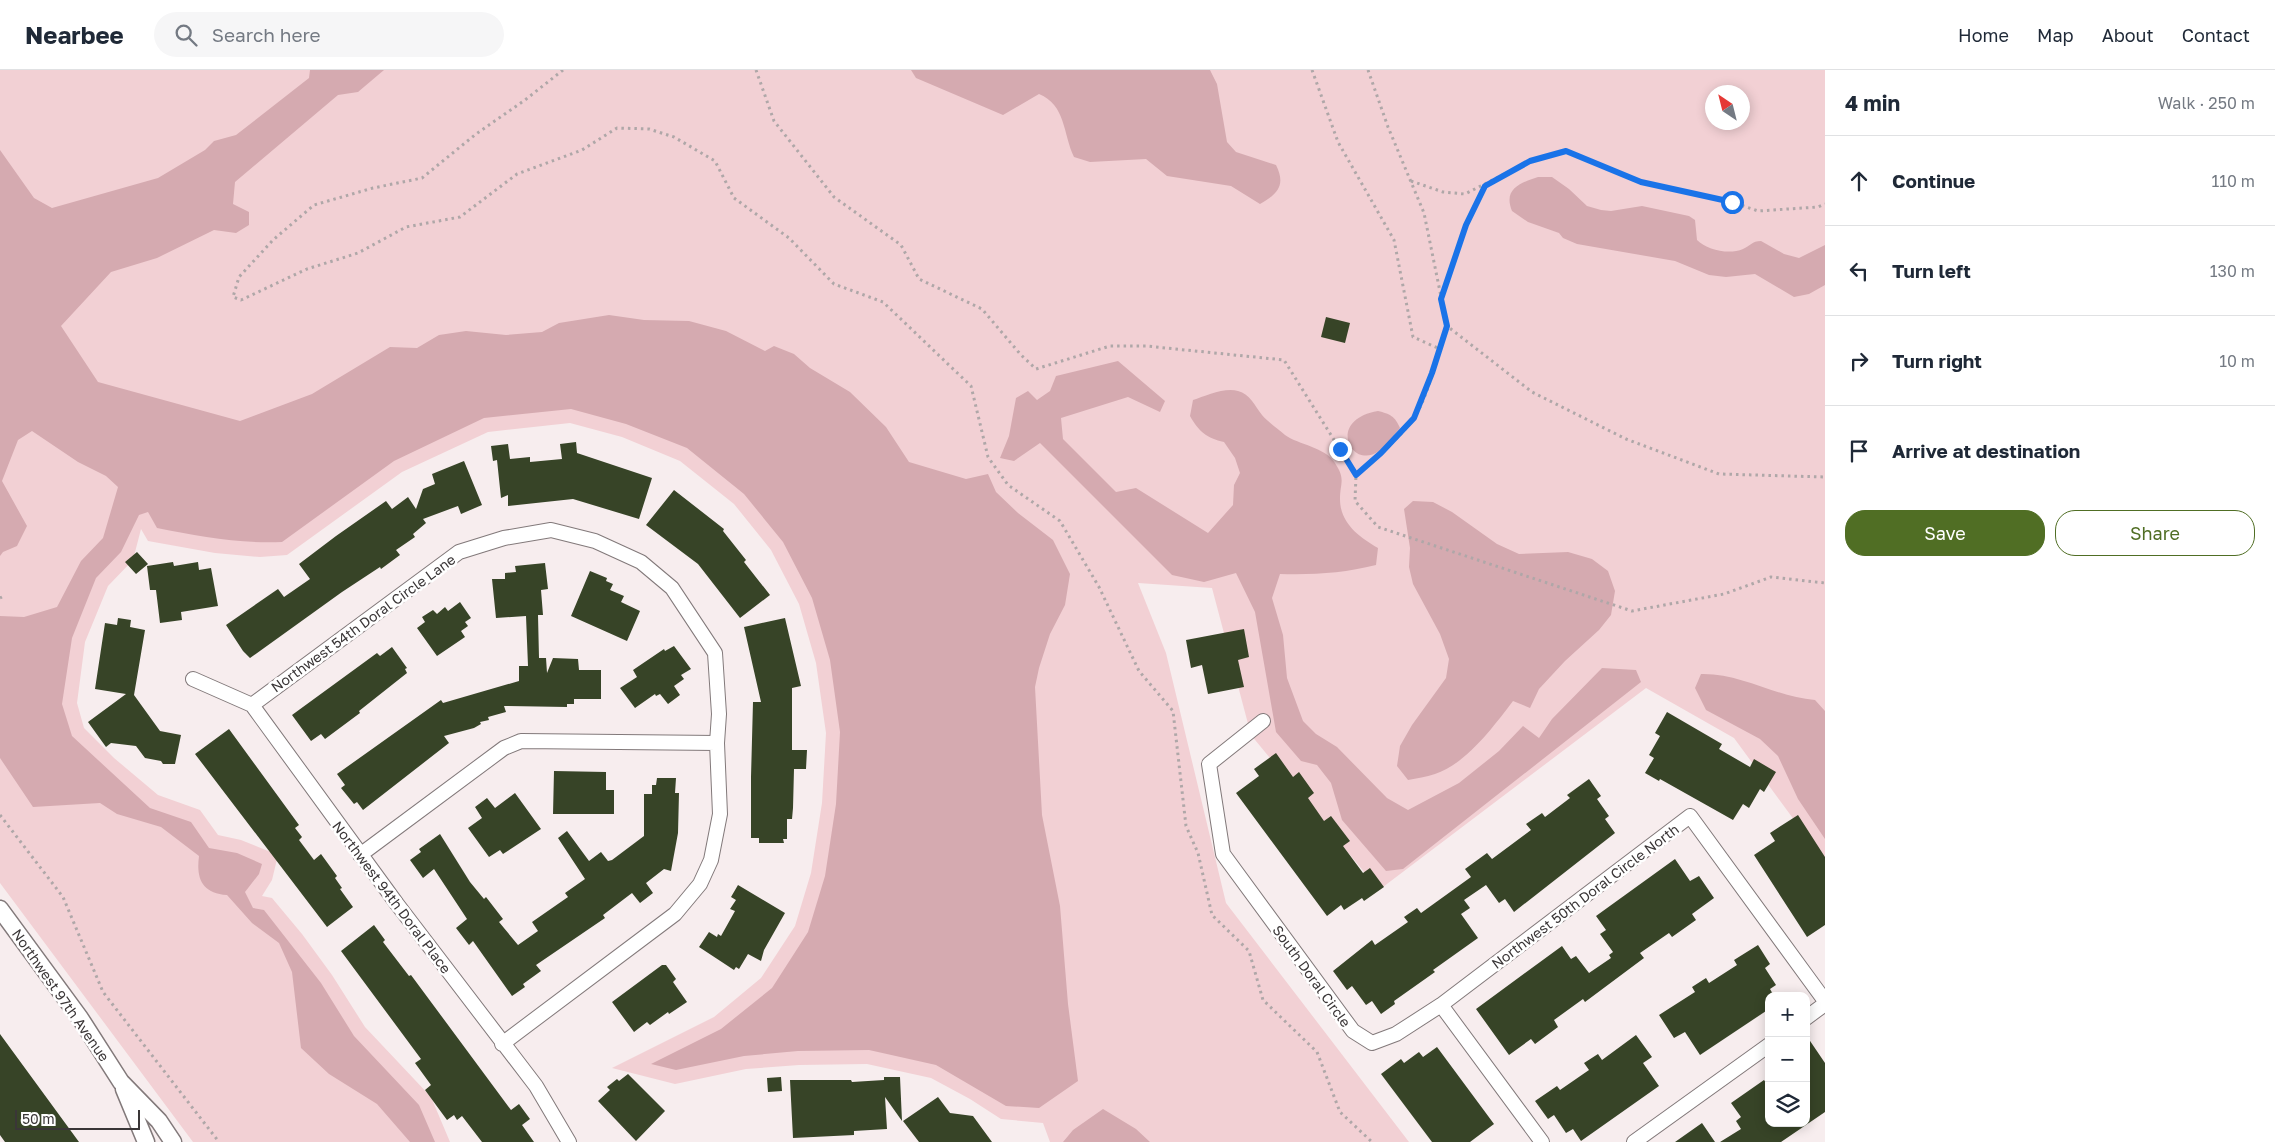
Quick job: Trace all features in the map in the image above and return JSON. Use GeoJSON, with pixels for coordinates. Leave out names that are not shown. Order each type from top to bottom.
{"type":"FeatureCollection","features":[{"type":"Feature","properties":{"kind":"street","name":"Northwest 54th Doral Circle Lane"},"geometry":{"type":"LineString","coordinates":[[252,705],[459,552],[504,538],[551,530],[595,541],[641,562],[672,588],[714,653],[719,714],[717,743],[720,814],[711,860],[700,884],[675,914],[502,1044]]}},
{"type":"Feature","properties":{"kind":"street"},"geometry":{"type":"LineString","coordinates":[[193,679],[252,705]]}},
{"type":"Feature","properties":{"kind":"street","name":"Northwest 94th Doral Place"},"geometry":{"type":"LineString","coordinates":[[252,705],[360,855],[502,1044],[536,1086],[570,1142]]}},
{"type":"Feature","properties":{"kind":"street","name":"South Doral Circle"},"geometry":{"type":"LineString","coordinates":[[1263,721],[1209,764],[1223,854],[1352,1031],[1372,1043],[1396,1034],[1442,1005]]}},
{"type":"Feature","properties":{"kind":"street"},"geometry":{"type":"LineString","coordinates":[[360,855],[504,748],[521,741],[717,743]]}},
{"type":"Feature","properties":{"kind":"street","name":"Northwest 50th Doral Circle North"},"geometry":{"type":"LineString","coordinates":[[1442,1005],[1690,816],[1825,1002]]}},
{"type":"Feature","properties":{"kind":"street","name":"Northwest 97th Avenue"},"geometry":{"type":"LineString","coordinates":[[0,909],[80,1018],[121,1082],[146,1142]]}},
{"type":"Feature","properties":{"kind":"street"},"geometry":{"type":"LineString","coordinates":[[1810,1015],[1825,1002]]}},
{"type":"Feature","properties":{"kind":"street"},"geometry":{"type":"LineString","coordinates":[[1442,1005],[1542,1142]]}},
{"type":"Feature","properties":{"kind":"street"},"geometry":{"type":"LineString","coordinates":[[1634,1142],[1765,1048]]}},
{"type":"Feature","properties":{"kind":"street","name":"Northwest 97th Avenue"},"geometry":{"type":"LineString","coordinates":[[121,1082],[158,1121],[174,1142]]}},
{"type":"Feature","properties":{"kind":"path"},"geometry":{"type":"LineString","coordinates":[[563,70],[525,100],[476,134],[422,178],[373,188],[314,205],[273,240],[239,277],[233,297],[241,300],[306,269],[358,253],[406,227],[460,217],[517,174],[582,150],[617,128],[649,129],[674,137],[715,160],[734,198],[788,238],[834,284],[883,302],[971,386],[988,457],[1008,485],[1060,521],[1099,587],[1139,671],[1172,711],[1186,826],[1198,853],[1212,915],[1249,951],[1263,1000],[1316,1052],[1340,1112],[1372,1142]]}},
{"type":"Feature","properties":{"kind":"path"},"geometry":{"type":"LineString","coordinates":[[756,70],[774,121],[834,197],[901,245],[918,279],[982,309],[1020,355],[1036,369],[1110,346],[1146,346],[1284,360],[1356,475],[1355,501],[1378,527],[1632,611],[1724,594],[1771,577],[1825,583]]}},
{"type":"Feature","properties":{"kind":"path"},"geometry":{"type":"LineString","coordinates":[[1312,70],[1338,142],[1394,240],[1414,337],[1440,349]]}},
{"type":"Feature","properties":{"kind":"path"},"geometry":{"type":"LineString","coordinates":[[1356,475],[1381,453],[1414,418],[1447,326],[1424,213],[1368,70]]}},
{"type":"Feature","properties":{"kind":"path"},"geometry":{"type":"LineString","coordinates":[[1411,181],[1443,192],[1465,194],[1485,186],[1530,161],[1566,151],[1641,182],[1732,202],[1758,211],[1818,208],[1825,204]]}},
{"type":"Feature","properties":{"kind":"path"},"geometry":{"type":"LineString","coordinates":[[1441,299],[1466,225],[1485,186]]}},
{"type":"Feature","properties":{"kind":"path"},"geometry":{"type":"LineString","coordinates":[[1447,326],[1532,392],[1626,439],[1719,474],[1825,477]]}},
{"type":"Feature","properties":{"kind":"path"},"geometry":{"type":"LineString","coordinates":[[0,815],[63,897],[103,992],[219,1142]]}},
{"type":"Feature","properties":{"kind":"shaded area"},"geometry":{"type":"Polygon","coordinates":[[[0,70],[1825,70],[1825,862],[1734,738],[1646,688],[1379,890],[1251,735],[1212,588],[1138,583],[1166,653],[1226,903],[1409,1142],[1050,1142],[1043,1123],[1001,1119],[970,1099],[931,1078],[867,1064],[799,1065],[746,1069],[675,1084],[612,1068],[714,1017],[761,978],[795,926],[811,873],[822,803],[826,733],[816,663],[799,604],[771,550],[734,504],[680,461],[622,437],[570,423],[488,432],[402,472],[287,555],[260,557],[215,553],[148,541],[141,529],[133,560],[108,586],[85,642],[77,703],[84,728],[114,758],[158,795],[200,810],[218,835],[241,840],[278,855],[272,880],[262,896],[272,898],[302,934],[332,975],[365,1027],[431,1097],[450,1142],[193,1142],[0,883],[0,70]]]}},
{"type":"Feature","properties":{"kind":"shaded area"},"geometry":{"type":"Polygon","coordinates":[[[310,70],[384,70],[358,92],[338,95],[235,182],[233,204],[249,212],[249,225],[236,233],[214,230],[157,258],[111,272],[61,326],[98,382],[240,421],[312,394],[390,347],[417,348],[439,335],[466,331],[506,335],[542,332],[559,323],[609,315],[644,320],[689,321],[726,331],[765,351],[774,346],[794,354],[810,368],[850,392],[886,427],[909,462],[966,479],[988,474],[996,492],[1018,513],[1053,540],[1070,574],[1065,605],[1050,634],[1035,687],[1042,815],[1060,906],[1068,1004],[1078,1081],[1039,1108],[1006,1106],[936,1065],[869,1050],[798,1051],[744,1056],[676,1070],[651,1064],[721,1029],[772,988],[808,932],[825,876],[836,804],[840,732],[830,660],[812,598],[783,542],[744,494],[687,448],[626,424],[571,409],[484,418],[394,461],[282,542],[235,541],[157,528],[148,512],[139,515],[121,552],[96,578],[72,638],[62,704],[72,736],[150,808],[191,822],[209,848],[237,853],[262,864],[259,874],[245,892],[253,908],[264,910],[321,983],[354,1036],[419,1105],[435,1142],[410,1142],[377,1104],[329,1074],[301,1048],[292,972],[279,943],[252,923],[227,895],[218,894],[206,888],[200,878],[199,856],[161,827],[117,814],[100,803],[33,807],[0,758],[0,616],[24,617],[57,607],[81,561],[103,538],[118,487],[106,476],[78,462],[32,431],[18,440],[2,481],[27,526],[17,546],[3,552],[0,556],[0,150],[34,198],[52,208],[158,178],[205,150],[214,141],[236,135],[309,78],[310,70]]]}},
{"type":"Feature","properties":{"kind":"shaded area"},"geometry":{"type":"Polygon","coordinates":[[[911,70],[1210,70],[1217,84],[1227,142],[1236,152],[1276,165],[1280,183],[1276,193],[1260,204],[1231,186],[1167,176],[1146,159],[1090,162],[1074,157],[1059,113],[1048,99],[1039,94],[1003,115],[916,78],[911,70]]]}},
{"type":"Feature","properties":{"kind":"shaded area"},"geometry":{"type":"Polygon","coordinates":[[[1538,177],[1552,177],[1569,189],[1587,206],[1601,210],[1611,211],[1642,206],[1689,216],[1695,220],[1697,240],[1712,249],[1731,252],[1761,241],[1784,254],[1799,258],[1825,245],[1825,285],[1809,294],[1794,297],[1755,274],[1726,277],[1709,275],[1675,261],[1577,244],[1563,238],[1559,233],[1528,222],[1512,211],[1510,197],[1515,188],[1538,177]]]}},
{"type":"Feature","properties":{"kind":"shaded area"},"geometry":{"type":"Polygon","coordinates":[[[1118,361],[1165,401],[1160,412],[1128,397],[1061,418],[1063,439],[1116,492],[1136,488],[1208,533],[1233,505],[1234,485],[1240,473],[1235,458],[1224,442],[1204,434],[1190,416],[1193,400],[1227,390],[1238,391],[1246,395],[1264,418],[1285,435],[1325,453],[1335,463],[1342,481],[1340,499],[1343,515],[1358,534],[1378,548],[1376,565],[1329,573],[1280,574],[1272,598],[1283,635],[1287,678],[1303,721],[1316,734],[1337,747],[1387,798],[1408,810],[1459,783],[1499,751],[1523,726],[1539,738],[1552,719],[1602,668],[1636,670],[1641,682],[1403,869],[1386,871],[1342,820],[1331,783],[1317,765],[1301,761],[1276,732],[1255,612],[1236,573],[1204,582],[1172,575],[1040,443],[1014,461],[1000,458],[1009,436],[1016,398],[1028,391],[1037,400],[1050,391],[1056,376],[1118,361]]]}},
{"type":"Feature","properties":{"kind":"shaded area"},"geometry":{"type":"Polygon","coordinates":[[[1378,411],[1392,416],[1400,428],[1379,451],[1369,455],[1360,454],[1353,450],[1348,442],[1348,433],[1352,424],[1362,416],[1378,411]]]}},
{"type":"Feature","properties":{"kind":"shaded area"},"geometry":{"type":"Polygon","coordinates":[[[1413,501],[1433,502],[1452,512],[1497,544],[1519,554],[1568,552],[1592,559],[1608,571],[1615,591],[1611,615],[1599,630],[1565,661],[1539,689],[1530,708],[1513,701],[1497,722],[1458,762],[1435,774],[1408,780],[1397,766],[1400,746],[1412,725],[1446,678],[1449,659],[1440,634],[1413,584],[1409,567],[1410,548],[1404,509],[1413,501]]]}},
{"type":"Feature","properties":{"kind":"shaded area"},"geometry":{"type":"Polygon","coordinates":[[[1701,674],[1730,677],[1786,695],[1815,700],[1825,711],[1825,839],[1798,799],[1778,756],[1760,739],[1706,710],[1695,688],[1701,674]]]}},
{"type":"Feature","properties":{"kind":"shaded area"},"geometry":{"type":"Polygon","coordinates":[[[1103,1109],[1136,1129],[1150,1142],[1063,1142],[1073,1130],[1103,1109]]]}},
{"type":"Feature","properties":{"kind":"building"},"geometry":{"type":"Polygon","coordinates":[[[1326,317],[1350,323],[1345,343],[1321,337],[1326,317]]]}},
{"type":"Feature","properties":{"kind":"building"},"geometry":{"type":"Polygon","coordinates":[[[576,442],[577,453],[652,478],[639,519],[573,499],[508,506],[508,495],[501,498],[497,460],[493,461],[491,446],[508,444],[510,459],[530,457],[530,462],[562,459],[560,444],[576,442]]]}},
{"type":"Feature","properties":{"kind":"building"},"geometry":{"type":"Polygon","coordinates":[[[464,461],[482,505],[461,514],[458,506],[423,519],[426,523],[413,534],[415,537],[396,550],[400,555],[381,569],[380,567],[342,592],[250,658],[243,651],[226,625],[278,589],[284,597],[310,579],[299,564],[386,501],[392,509],[408,497],[416,509],[423,489],[435,484],[432,474],[464,461]]]}},
{"type":"Feature","properties":{"kind":"building"},"geometry":{"type":"Polygon","coordinates":[[[674,490],[724,529],[723,531],[746,560],[744,562],[770,595],[740,618],[698,564],[646,525],[674,490]]]}},
{"type":"Feature","properties":{"kind":"building"},"geometry":{"type":"Polygon","coordinates":[[[137,552],[148,564],[136,574],[125,562],[137,552]]]}},
{"type":"Feature","properties":{"kind":"building"},"geometry":{"type":"Polygon","coordinates":[[[173,562],[174,566],[198,562],[199,570],[211,568],[218,606],[181,612],[182,620],[160,623],[156,590],[150,590],[147,566],[173,562]]]}},
{"type":"Feature","properties":{"kind":"building"},"geometry":{"type":"Polygon","coordinates":[[[545,563],[548,589],[541,590],[543,615],[538,615],[539,658],[546,658],[547,673],[553,658],[578,659],[579,670],[601,670],[601,699],[574,699],[574,704],[567,704],[567,707],[504,706],[506,712],[488,717],[489,720],[480,722],[481,724],[474,728],[444,736],[449,743],[363,810],[357,802],[354,804],[341,788],[345,785],[337,774],[441,700],[443,703],[519,681],[519,666],[528,666],[526,616],[496,618],[492,579],[505,579],[505,573],[516,572],[515,566],[545,563]]]}},
{"type":"Feature","properties":{"kind":"building"},"geometry":{"type":"Polygon","coordinates":[[[590,571],[607,578],[606,581],[613,584],[610,590],[624,596],[621,602],[640,611],[627,641],[571,616],[590,571]]]}},
{"type":"Feature","properties":{"kind":"building"},"geometry":{"type":"Polygon","coordinates":[[[460,602],[471,618],[465,622],[468,626],[461,631],[465,637],[437,656],[417,628],[425,622],[422,617],[433,610],[437,614],[445,607],[448,611],[460,602]]]}},
{"type":"Feature","properties":{"kind":"building"},"geometry":{"type":"Polygon","coordinates":[[[118,618],[131,620],[130,627],[145,630],[134,695],[160,731],[181,735],[175,764],[163,764],[161,761],[145,758],[136,746],[111,743],[106,747],[88,722],[126,694],[95,689],[105,623],[117,625],[118,618]]]}},
{"type":"Feature","properties":{"kind":"building"},"geometry":{"type":"Polygon","coordinates":[[[785,618],[801,686],[792,688],[792,750],[807,750],[806,769],[794,769],[792,819],[787,819],[787,839],[783,839],[784,843],[759,843],[759,838],[751,838],[751,777],[753,702],[761,702],[744,627],[785,618]]]}},
{"type":"Feature","properties":{"kind":"building"},"geometry":{"type":"Polygon","coordinates":[[[1244,629],[1249,657],[1238,660],[1244,687],[1208,694],[1202,665],[1191,668],[1186,640],[1244,629]]]}},
{"type":"Feature","properties":{"kind":"building"},"geometry":{"type":"Polygon","coordinates":[[[674,646],[691,669],[681,675],[684,679],[674,686],[680,695],[668,704],[660,694],[656,696],[655,694],[635,708],[620,688],[637,677],[633,670],[664,649],[665,651],[674,646]]]}},
{"type":"Feature","properties":{"kind":"building"},"geometry":{"type":"Polygon","coordinates":[[[392,647],[407,668],[405,669],[407,673],[359,711],[360,713],[325,739],[321,734],[311,741],[292,715],[377,653],[380,656],[392,647]]]}},
{"type":"Feature","properties":{"kind":"building"},"geometry":{"type":"Polygon","coordinates":[[[1667,712],[1722,744],[1719,749],[1750,767],[1754,759],[1776,772],[1764,792],[1760,789],[1749,808],[1743,804],[1733,820],[1660,779],[1659,781],[1645,773],[1654,758],[1649,755],[1660,736],[1655,733],[1667,712]]]}},
{"type":"Feature","properties":{"kind":"building"},"geometry":{"type":"Polygon","coordinates":[[[229,729],[299,825],[295,828],[302,837],[299,840],[314,860],[321,854],[337,876],[335,878],[342,888],[340,889],[353,907],[327,927],[195,754],[229,729]]]}},
{"type":"Feature","properties":{"kind":"building"},"geometry":{"type":"Polygon","coordinates":[[[1276,753],[1293,777],[1299,772],[1314,793],[1308,798],[1324,821],[1331,816],[1350,841],[1343,846],[1363,873],[1370,868],[1384,887],[1364,901],[1362,898],[1344,910],[1341,905],[1327,916],[1236,793],[1259,776],[1254,769],[1276,753]]]}},
{"type":"Feature","properties":{"kind":"building"},"geometry":{"type":"Polygon","coordinates":[[[554,771],[606,772],[606,790],[614,790],[614,814],[553,814],[554,771]]]}},
{"type":"Feature","properties":{"kind":"building"},"geometry":{"type":"Polygon","coordinates":[[[657,778],[676,778],[675,793],[679,793],[678,833],[671,871],[664,869],[646,883],[653,893],[640,903],[632,893],[603,915],[605,918],[536,965],[541,971],[523,984],[525,987],[512,996],[473,941],[469,945],[456,928],[467,919],[434,869],[423,878],[410,860],[421,852],[419,849],[440,834],[470,882],[484,899],[486,897],[503,919],[499,922],[518,945],[538,931],[532,922],[568,897],[565,893],[585,879],[558,838],[567,831],[589,861],[601,852],[608,861],[612,860],[644,836],[644,794],[652,794],[652,785],[656,785],[657,778]]]}},
{"type":"Feature","properties":{"kind":"building"},"geometry":{"type":"Polygon","coordinates":[[[1589,779],[1601,796],[1597,799],[1609,816],[1605,819],[1615,833],[1514,912],[1505,899],[1499,903],[1486,885],[1464,900],[1470,908],[1461,914],[1478,938],[1433,970],[1435,972],[1394,1001],[1395,1004],[1381,1014],[1372,1001],[1366,1005],[1352,986],[1347,990],[1333,971],[1372,940],[1375,945],[1408,922],[1404,917],[1417,908],[1421,913],[1471,877],[1465,869],[1487,853],[1492,859],[1531,830],[1526,824],[1542,813],[1545,817],[1570,798],[1567,795],[1589,779]]]}},
{"type":"Feature","properties":{"kind":"building"},"geometry":{"type":"Polygon","coordinates":[[[515,793],[541,829],[503,854],[500,850],[489,857],[468,828],[482,818],[475,807],[487,798],[495,808],[515,793]]]}},
{"type":"Feature","properties":{"kind":"building"},"geometry":{"type":"Polygon","coordinates":[[[1798,815],[1825,857],[1825,925],[1807,937],[1754,855],[1775,841],[1770,833],[1798,815]]]}},
{"type":"Feature","properties":{"kind":"building"},"geometry":{"type":"Polygon","coordinates":[[[1675,859],[1690,881],[1699,876],[1714,898],[1692,914],[1696,920],[1672,937],[1669,933],[1640,953],[1644,958],[1585,1002],[1583,999],[1554,1020],[1558,1027],[1535,1044],[1531,1039],[1509,1055],[1476,1009],[1562,946],[1571,959],[1576,956],[1589,973],[1611,958],[1609,955],[1613,952],[1600,934],[1606,930],[1596,916],[1675,859]]]}},
{"type":"Feature","properties":{"kind":"building"},"geometry":{"type":"Polygon","coordinates":[[[738,885],[785,913],[764,950],[761,961],[748,954],[739,969],[736,967],[734,970],[699,947],[709,932],[717,937],[718,934],[721,936],[735,911],[730,909],[736,900],[731,897],[738,885]]]}},
{"type":"Feature","properties":{"kind":"building"},"geometry":{"type":"Polygon","coordinates":[[[374,925],[385,940],[383,942],[409,976],[411,975],[511,1110],[519,1104],[530,1119],[522,1125],[534,1142],[482,1142],[462,1116],[457,1120],[454,1115],[447,1120],[425,1090],[431,1085],[415,1063],[421,1059],[341,951],[374,925]]]}},
{"type":"Feature","properties":{"kind":"building"},"geometry":{"type":"Polygon","coordinates":[[[1758,945],[1770,964],[1765,968],[1776,985],[1770,989],[1772,992],[1765,992],[1765,1012],[1700,1055],[1685,1032],[1674,1038],[1659,1015],[1695,992],[1692,987],[1706,978],[1709,983],[1737,965],[1734,960],[1758,945]]]}},
{"type":"Feature","properties":{"kind":"building"},"geometry":{"type":"Polygon","coordinates":[[[662,965],[666,965],[676,979],[673,982],[687,1002],[669,1014],[668,1012],[650,1025],[647,1022],[634,1032],[612,1002],[662,965]]]}},
{"type":"Feature","properties":{"kind":"building"},"geometry":{"type":"Polygon","coordinates":[[[0,1034],[79,1142],[5,1142],[0,1135],[0,1034]]]}},
{"type":"Feature","properties":{"kind":"building"},"geometry":{"type":"Polygon","coordinates":[[[1636,1035],[1652,1057],[1643,1063],[1659,1086],[1581,1141],[1573,1129],[1566,1133],[1554,1115],[1548,1119],[1535,1101],[1557,1086],[1560,1090],[1589,1070],[1584,1063],[1598,1054],[1602,1060],[1636,1035]]]}},
{"type":"Feature","properties":{"kind":"building"},"geometry":{"type":"Polygon","coordinates":[[[1810,1041],[1825,1063],[1825,1112],[1810,1122],[1810,1041]]]}},
{"type":"Feature","properties":{"kind":"building"},"geometry":{"type":"Polygon","coordinates":[[[1437,1047],[1494,1124],[1470,1142],[1432,1142],[1381,1074],[1401,1059],[1404,1063],[1419,1052],[1423,1057],[1437,1047]]]}},
{"type":"Feature","properties":{"kind":"building"},"geometry":{"type":"Polygon","coordinates":[[[628,1074],[665,1111],[636,1141],[598,1101],[610,1090],[607,1087],[617,1079],[619,1081],[628,1074]]]}},
{"type":"Feature","properties":{"kind":"building"},"geometry":{"type":"Polygon","coordinates":[[[781,1077],[782,1091],[768,1092],[767,1078],[781,1077]]]}},
{"type":"Feature","properties":{"kind":"building"},"geometry":{"type":"Polygon","coordinates":[[[884,1077],[900,1077],[902,1121],[885,1097],[887,1129],[854,1131],[854,1135],[793,1138],[790,1080],[851,1080],[852,1082],[884,1080],[884,1077]]]}},
{"type":"Feature","properties":{"kind":"building"},"geometry":{"type":"Polygon","coordinates":[[[1764,1080],[1765,1127],[1803,1127],[1781,1142],[1720,1142],[1741,1129],[1736,1121],[1741,1117],[1731,1103],[1764,1080]]]}},
{"type":"Feature","properties":{"kind":"building"},"geometry":{"type":"Polygon","coordinates":[[[938,1097],[950,1113],[973,1116],[992,1142],[919,1142],[903,1121],[938,1097]]]}},
{"type":"Feature","properties":{"kind":"building"},"geometry":{"type":"Polygon","coordinates":[[[1702,1123],[1715,1142],[1675,1142],[1702,1123]]]}},
{"type":"Feature","properties":{"kind":"route"},"geometry":{"type":"LineString","coordinates":[[1340,449],[1356,475],[1381,453],[1414,418],[1432,373],[1447,326],[1441,299],[1466,225],[1485,186],[1530,161],[1566,151],[1641,182],[1732,202]]}}]}
